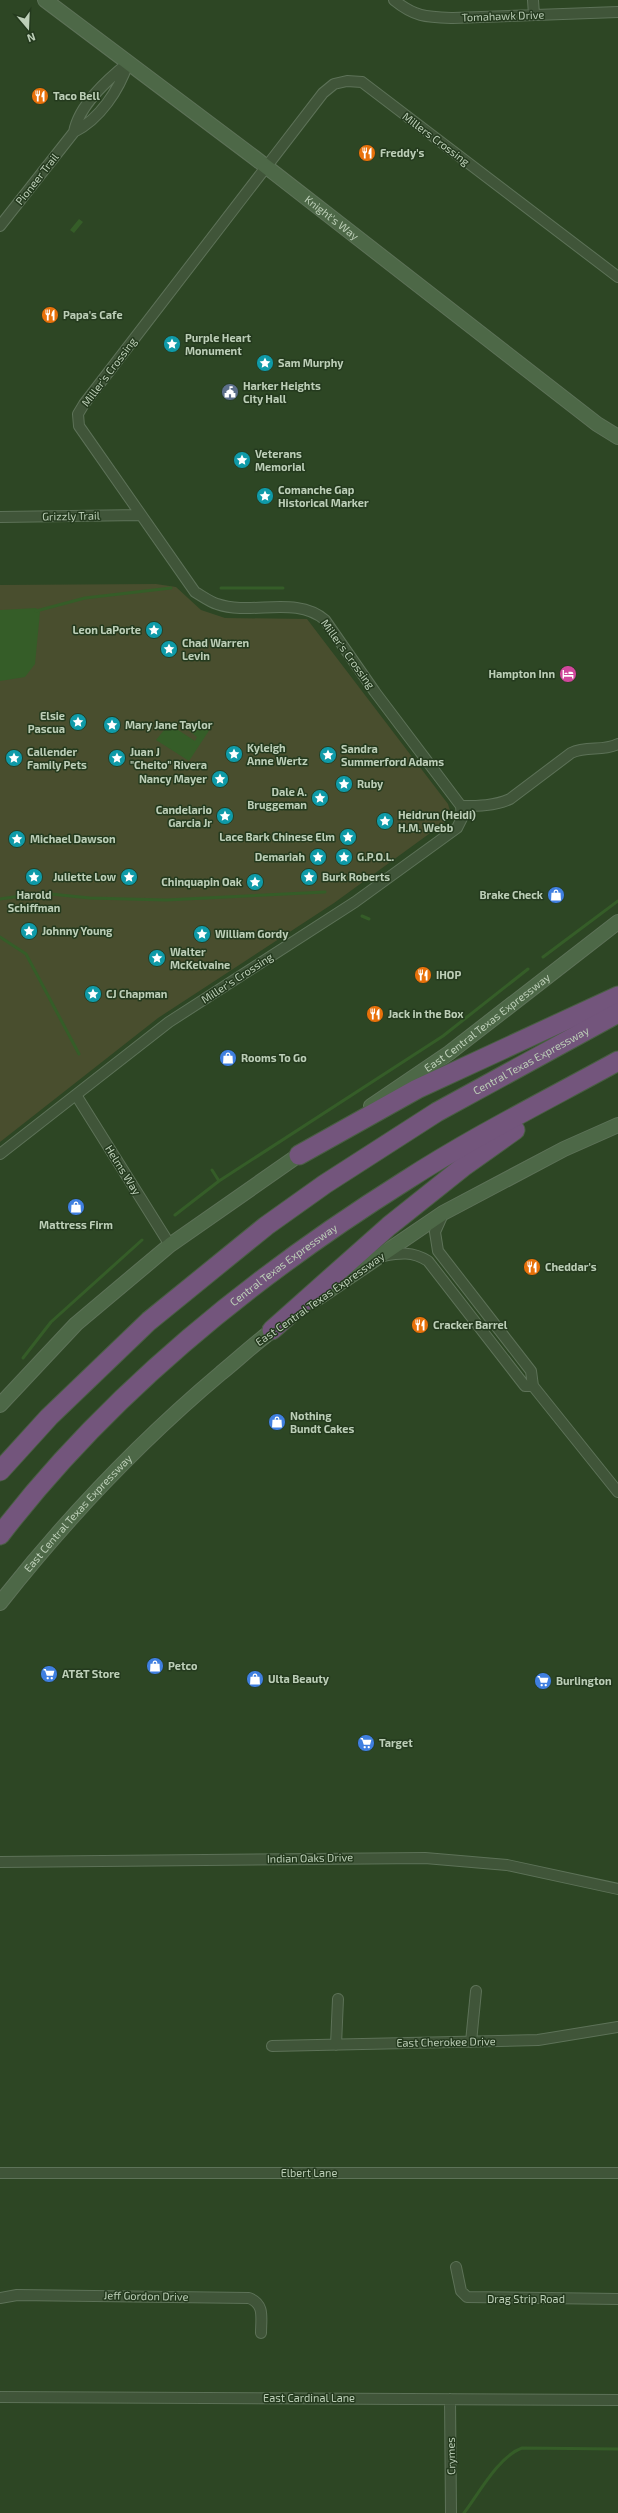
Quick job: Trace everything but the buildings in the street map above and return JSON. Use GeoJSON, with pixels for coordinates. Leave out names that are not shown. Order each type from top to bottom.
{"type":"FeatureCollection","features":[{"type":"Feature","properties":{"kind":"highway"},"geometry":{"type":"LineString","coordinates":[[299,1155],[417,1089],[618,996]]}},
{"type":"Feature","properties":{"kind":"highway","name":"Central Texas Expressway"},"geometry":{"type":"LineString","coordinates":[[0,1472],[49,1417],[138,1332],[266,1226],[325,1184],[437,1112],[618,1013]]}},
{"type":"Feature","properties":{"kind":"highway","name":"Central Texas Expressway"},"geometry":{"type":"LineString","coordinates":[[0,1535],[60,1464],[130,1392],[188,1341],[274,1271],[405,1180],[618,1061]]}},
{"type":"Feature","properties":{"kind":"highway"},"geometry":{"type":"LineString","coordinates":[[272,1330],[389,1226],[464,1167],[507,1135],[618,1072]]}},
{"type":"Feature","properties":{"kind":"main road","name":"Knight's Way"},"geometry":{"type":"LineString","coordinates":[[45,0],[266,166],[591,419],[618,437]]}},
{"type":"Feature","properties":{"kind":"main road","name":"East Central Texas Expressway"},"geometry":{"type":"LineString","coordinates":[[0,1405],[76,1324],[170,1244],[449,1053],[616,925]]}},
{"type":"Feature","properties":{"kind":"main road","name":"East Central Texas Expressway"},"geometry":{"type":"LineString","coordinates":[[0,1603],[55,1535],[101,1485],[194,1396],[272,1330],[443,1213],[564,1149],[618,1125]]}},
{"type":"Feature","properties":{"kind":"street","name":"Tomahawk Drive"},"geometry":{"type":"LineString","coordinates":[[394,0],[410,12],[428,17],[453,18],[618,12]]}},
{"type":"Feature","properties":{"kind":"street"},"geometry":{"type":"LineString","coordinates":[[533,0],[534,15]]}},
{"type":"Feature","properties":{"kind":"street","name":"Pioneer Trail"},"geometry":{"type":"LineString","coordinates":[[0,226],[74,132],[89,125],[121,83],[128,63]]}},
{"type":"Feature","properties":{"kind":"street","name":"Millers Crossing"},"geometry":{"type":"LineString","coordinates":[[266,166],[322,93],[334,84],[347,81],[362,82],[618,277]]}},
{"type":"Feature","properties":{"kind":"street","name":"Miller's Crossing"},"geometry":{"type":"LineString","coordinates":[[0,1154],[169,1022],[355,902],[457,828],[462,818],[461,806],[375,692],[325,620],[315,611],[305,608],[241,608],[217,604],[195,592],[79,426],[78,414],[266,166]]}},
{"type":"Feature","properties":{"kind":"street","name":"Grizzly Trail"},"geometry":{"type":"LineString","coordinates":[[0,517],[141,515]]}},
{"type":"Feature","properties":{"kind":"street"},"geometry":{"type":"LineString","coordinates":[[461,806],[489,806],[500,803],[510,799],[580,748],[602,748],[618,744]]}},
{"type":"Feature","properties":{"kind":"street","name":"Helms Way"},"geometry":{"type":"LineString","coordinates":[[76,1096],[170,1244]]}},
{"type":"Feature","properties":{"kind":"street"},"geometry":{"type":"LineString","coordinates":[[443,1213],[435,1232],[438,1251],[531,1371],[533,1386],[618,1492]]}},
{"type":"Feature","properties":{"kind":"street"},"geometry":{"type":"LineString","coordinates":[[380,1256],[402,1253],[416,1254],[428,1261],[526,1386],[533,1386]]}},
{"type":"Feature","properties":{"kind":"street","name":"Indian Oaks Drive"},"geometry":{"type":"LineString","coordinates":[[0,1862],[425,1858],[507,1865],[618,1889]]}},
{"type":"Feature","properties":{"kind":"street"},"geometry":{"type":"LineString","coordinates":[[471,2042],[476,1991]]}},
{"type":"Feature","properties":{"kind":"street"},"geometry":{"type":"LineString","coordinates":[[336,2045],[338,1998]]}},
{"type":"Feature","properties":{"kind":"street","name":"East Cherokee Drive"},"geometry":{"type":"LineString","coordinates":[[272,2046],[538,2040],[616,2025]]}},
{"type":"Feature","properties":{"kind":"street","name":"Elbert Lane"},"geometry":{"type":"LineString","coordinates":[[0,2173],[618,2173]]}},
{"type":"Feature","properties":{"kind":"street","name":"Drag Strip Road"},"geometry":{"type":"LineString","coordinates":[[456,2266],[460,2291],[467,2297],[618,2299]]}},
{"type":"Feature","properties":{"kind":"street","name":"Jeff Gordon Drive"},"geometry":{"type":"LineString","coordinates":[[0,2298],[17,2295],[249,2298],[257,2301],[262,2307],[261,2333]]}},
{"type":"Feature","properties":{"kind":"street","name":"East Cardinal Lane"},"geometry":{"type":"LineString","coordinates":[[0,2397],[618,2400]]}},
{"type":"Feature","properties":{"kind":"street","name":"Crymes"},"geometry":{"type":"LineString","coordinates":[[450,2399],[452,2513]]}},
{"type":"Feature","properties":{"kind":"shaded area"},"geometry":{"type":"Polygon","coordinates":[[[79,219],[83,222],[74,233],[70,230],[79,219]]]}},
{"type":"Feature","properties":{"kind":"shaded area"},"geometry":{"type":"Polygon","coordinates":[[[156,584],[176,587],[201,610],[225,618],[307,619],[448,804],[451,814],[444,823],[334,903],[158,1018],[0,1142],[0,585],[156,584]]]}},
{"type":"Feature","properties":{"kind":"shaded area"},"geometry":{"type":"Polygon","coordinates":[[[36,608],[40,612],[35,664],[25,677],[0,681],[0,610],[36,608]]]}},
{"type":"Feature","properties":{"kind":"shaded area"},"geometry":{"type":"Polygon","coordinates":[[[169,724],[195,741],[197,737],[186,728],[192,724],[200,724],[210,729],[189,761],[156,740],[169,724]]]}},
{"type":"Feature","properties":{"kind":"waterway"},"geometry":{"type":"LineString","coordinates":[[36,611],[85,598],[171,588]]}},
{"type":"Feature","properties":{"kind":"waterway"},"geometry":{"type":"LineString","coordinates":[[221,588],[283,588]]}},
{"type":"Feature","properties":{"kind":"waterway"},"geometry":{"type":"LineString","coordinates":[[0,899],[41,893],[90,898],[166,900],[325,892]]}},
{"type":"Feature","properties":{"kind":"waterway"},"geometry":{"type":"LineString","coordinates":[[543,957],[618,901]]}},
{"type":"Feature","properties":{"kind":"waterway"},"geometry":{"type":"LineString","coordinates":[[362,916],[369,919]]}},
{"type":"Feature","properties":{"kind":"waterway"},"geometry":{"type":"LineString","coordinates":[[0,937],[26,954],[79,1054]]}},
{"type":"Feature","properties":{"kind":"waterway"},"geometry":{"type":"LineString","coordinates":[[175,1215],[219,1181],[443,1036],[528,969]]}},
{"type":"Feature","properties":{"kind":"waterway"},"geometry":{"type":"LineString","coordinates":[[212,1170],[219,1181]]}},
{"type":"Feature","properties":{"kind":"waterway"},"geometry":{"type":"LineString","coordinates":[[23,1358],[51,1322],[142,1240]]}},
{"type":"Feature","properties":{"kind":"waterway"},"geometry":{"type":"LineString","coordinates":[[464,2513],[497,2467],[514,2452],[522,2448],[618,2449]]}},
{"type":"Feature","properties":{"kind":"place","name":"Taco Bell"},"geometry":{"type":"Point","coordinates":[40,96]}},
{"type":"Feature","properties":{"kind":"place","name":"Freddy's"},"geometry":{"type":"Point","coordinates":[367,153]}},
{"type":"Feature","properties":{"kind":"place","name":"Papa's Cafe"},"geometry":{"type":"Point","coordinates":[50,315]}},
{"type":"Feature","properties":{"kind":"place","name":"Purple Heart Monument"},"geometry":{"type":"Point","coordinates":[172,344]}},
{"type":"Feature","properties":{"kind":"place","name":"Sam Murphy"},"geometry":{"type":"Point","coordinates":[265,363]}},
{"type":"Feature","properties":{"kind":"place","name":"Harker Heights City Hall"},"geometry":{"type":"Point","coordinates":[230,392]}},
{"type":"Feature","properties":{"kind":"place","name":"Veterans Memorial"},"geometry":{"type":"Point","coordinates":[242,460]}},
{"type":"Feature","properties":{"kind":"place","name":"Comanche Gap Historical Marker"},"geometry":{"type":"Point","coordinates":[265,496]}},
{"type":"Feature","properties":{"kind":"place","name":"Leon LaPorte"},"geometry":{"type":"Point","coordinates":[154,630]}},
{"type":"Feature","properties":{"kind":"place","name":"Chad Warren Levin"},"geometry":{"type":"Point","coordinates":[169,649]}},
{"type":"Feature","properties":{"kind":"place","name":"Hampton Inn"},"geometry":{"type":"Point","coordinates":[568,674]}},
{"type":"Feature","properties":{"kind":"place","name":"Elsie Pascua"},"geometry":{"type":"Point","coordinates":[78,722]}},
{"type":"Feature","properties":{"kind":"place","name":"Mary Jane Taylor"},"geometry":{"type":"Point","coordinates":[112,725]}},
{"type":"Feature","properties":{"kind":"place","name":"Kyleigh Anne Wertz"},"geometry":{"type":"Point","coordinates":[234,754]}},
{"type":"Feature","properties":{"kind":"place","name":"Sandra Summerford Adams"},"geometry":{"type":"Point","coordinates":[328,755]}},
{"type":"Feature","properties":{"kind":"place","name":"Callender Family Pets"},"geometry":{"type":"Point","coordinates":[14,758]}},
{"type":"Feature","properties":{"kind":"place","name":"Juan J \"Cheito\" Rivera"},"geometry":{"type":"Point","coordinates":[117,758]}},
{"type":"Feature","properties":{"kind":"place","name":"Nancy Mayer"},"geometry":{"type":"Point","coordinates":[220,779]}},
{"type":"Feature","properties":{"kind":"place","name":"Ruby"},"geometry":{"type":"Point","coordinates":[344,784]}},
{"type":"Feature","properties":{"kind":"place","name":"Dale A. Bruggeman"},"geometry":{"type":"Point","coordinates":[320,798]}},
{"type":"Feature","properties":{"kind":"place","name":"Candelario Garcia Jr"},"geometry":{"type":"Point","coordinates":[225,816]}},
{"type":"Feature","properties":{"kind":"place","name":"Heidrun (Heidi) H.M. Webb"},"geometry":{"type":"Point","coordinates":[385,821]}},
{"type":"Feature","properties":{"kind":"place","name":"Lace Bark Chinese Elm"},"geometry":{"type":"Point","coordinates":[348,837]}},
{"type":"Feature","properties":{"kind":"place","name":"Michael Dawson"},"geometry":{"type":"Point","coordinates":[17,839]}},
{"type":"Feature","properties":{"kind":"place","name":"Demariah"},"geometry":{"type":"Point","coordinates":[318,857]}},
{"type":"Feature","properties":{"kind":"place","name":"G.P.O.L."},"geometry":{"type":"Point","coordinates":[344,857]}},
{"type":"Feature","properties":{"kind":"place","name":"Harold Schiffman"},"geometry":{"type":"Point","coordinates":[34,877]}},
{"type":"Feature","properties":{"kind":"place","name":"Juliette Low"},"geometry":{"type":"Point","coordinates":[129,877]}},
{"type":"Feature","properties":{"kind":"place","name":"Burk Roberts"},"geometry":{"type":"Point","coordinates":[309,877]}},
{"type":"Feature","properties":{"kind":"place","name":"Chinquapin Oak"},"geometry":{"type":"Point","coordinates":[255,882]}},
{"type":"Feature","properties":{"kind":"place","name":"Brake Check"},"geometry":{"type":"Point","coordinates":[556,895]}},
{"type":"Feature","properties":{"kind":"place","name":"Johnny Young"},"geometry":{"type":"Point","coordinates":[29,931]}},
{"type":"Feature","properties":{"kind":"place","name":"William Gordy"},"geometry":{"type":"Point","coordinates":[202,934]}},
{"type":"Feature","properties":{"kind":"place","name":"Walter McKelvaine"},"geometry":{"type":"Point","coordinates":[157,958]}},
{"type":"Feature","properties":{"kind":"place","name":"IHOP"},"geometry":{"type":"Point","coordinates":[423,975]}},
{"type":"Feature","properties":{"kind":"place","name":"CJ Chapman"},"geometry":{"type":"Point","coordinates":[93,994]}},
{"type":"Feature","properties":{"kind":"place","name":"Jack in the Box"},"geometry":{"type":"Point","coordinates":[375,1014]}},
{"type":"Feature","properties":{"kind":"place","name":"Rooms To Go"},"geometry":{"type":"Point","coordinates":[228,1058]}},
{"type":"Feature","properties":{"kind":"place","name":"Mattress Firm"},"geometry":{"type":"Point","coordinates":[76,1207]}},
{"type":"Feature","properties":{"kind":"place","name":"Cheddar's"},"geometry":{"type":"Point","coordinates":[532,1267]}},
{"type":"Feature","properties":{"kind":"place","name":"Cracker Barrel"},"geometry":{"type":"Point","coordinates":[420,1325]}},
{"type":"Feature","properties":{"kind":"place","name":"Nothing Bundt Cakes"},"geometry":{"type":"Point","coordinates":[277,1422]}},
{"type":"Feature","properties":{"kind":"place","name":"Petco"},"geometry":{"type":"Point","coordinates":[155,1666]}},
{"type":"Feature","properties":{"kind":"place","name":"AT&T Store"},"geometry":{"type":"Point","coordinates":[49,1674]}},
{"type":"Feature","properties":{"kind":"place","name":"Ulta Beauty"},"geometry":{"type":"Point","coordinates":[255,1679]}},
{"type":"Feature","properties":{"kind":"place","name":"Burlington"},"geometry":{"type":"Point","coordinates":[543,1681]}},
{"type":"Feature","properties":{"kind":"place","name":"Target"},"geometry":{"type":"Point","coordinates":[366,1743]}}]}
